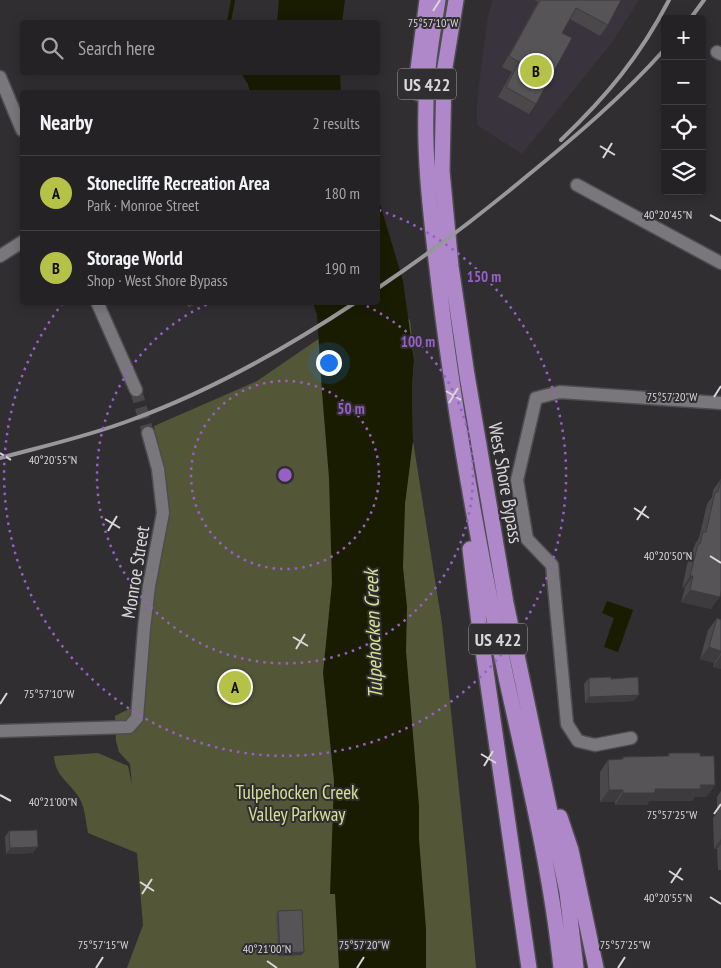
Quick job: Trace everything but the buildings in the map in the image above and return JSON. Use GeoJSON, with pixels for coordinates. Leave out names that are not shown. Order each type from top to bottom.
{"type":"FeatureCollection","features":[{"type":"Feature","properties":{"kind":"highway"},"geometry":{"type":"LineString","coordinates":[[426,170],[417,77],[427,0]]}},
{"type":"Feature","properties":{"kind":"highway","name":"West Shore Bypass"},"geometry":{"type":"LineString","coordinates":[[438,0],[427,82],[426,170],[442,309],[460,437],[485,576],[544,851],[557,928],[561,968]]}},
{"type":"Feature","properties":{"kind":"highway","name":"West Shore Bypass"},"geometry":{"type":"LineString","coordinates":[[456,0],[444,73],[443,117],[442,171],[451,266],[464,357],[506,603],[567,892],[576,968]]}},
{"type":"Feature","properties":{"kind":"highway"},"geometry":{"type":"LineString","coordinates":[[443,117],[466,0]]}},
{"type":"Feature","properties":{"kind":"highway"},"geometry":{"type":"LineString","coordinates":[[442,309],[479,623],[529,968]]}},
{"type":"Feature","properties":{"kind":"highway","name":"US 422"},"geometry":{"type":"LineString","coordinates":[[537,750],[572,850],[596,968]]}},
{"type":"Feature","properties":{"kind":"street"},"geometry":{"type":"LineString","coordinates":[[0,77],[20,125]]}},
{"type":"Feature","properties":{"kind":"street"},"geometry":{"type":"LineString","coordinates":[[577,185],[721,263]]}},
{"type":"Feature","properties":{"kind":"street"},"geometry":{"type":"LineString","coordinates":[[0,256],[20,243]]}},
{"type":"Feature","properties":{"kind":"street"},"geometry":{"type":"LineString","coordinates":[[98,305],[136,390]]}},
{"type":"Feature","properties":{"kind":"street"},"geometry":{"type":"LineString","coordinates":[[631,738],[595,745],[578,741],[566,724],[552,565],[527,539],[517,480],[536,398],[560,392],[721,403]]}},
{"type":"Feature","properties":{"kind":"street","name":"Monroe Street"},"geometry":{"type":"LineString","coordinates":[[0,731],[129,727],[137,718],[148,594],[163,513],[158,469],[148,433]]}},
{"type":"Feature","properties":{"kind":"shaded area"},"geometry":{"type":"Polygon","coordinates":[[[493,0],[639,0],[614,40],[522,154],[477,125],[477,101],[488,14],[493,0]]]}},
{"type":"Feature","properties":{"kind":"green space","name":"Tulpehocken Creek Valley Parkway"},"geometry":{"type":"Polygon","coordinates":[[[380,303],[410,320],[414,360],[412,388],[413,441],[442,624],[476,968],[127,968],[143,925],[137,853],[88,833],[82,803],[60,775],[54,756],[98,753],[128,766],[132,785],[130,764],[119,752],[116,741],[115,716],[145,701],[152,606],[159,559],[170,514],[154,426],[257,381],[368,305],[380,305],[380,303]]]}},
{"type":"Feature","properties":{"kind":"water"},"geometry":{"type":"Polygon","coordinates":[[[279,0],[345,0],[342,20],[277,20],[279,0]]]}},
{"type":"Feature","properties":{"kind":"water"},"geometry":{"type":"Polygon","coordinates":[[[246,75],[340,75],[341,90],[249,90],[246,75]]]}},
{"type":"Feature","properties":{"kind":"water","name":"Tulpehocken Creek"},"geometry":{"type":"Polygon","coordinates":[[[380,204],[403,281],[414,360],[412,388],[413,441],[405,504],[403,567],[407,607],[406,651],[419,806],[419,839],[426,929],[426,968],[339,968],[335,894],[330,894],[334,781],[323,673],[332,583],[329,478],[317,315],[314,305],[380,305],[380,204]]]}},
{"type":"Feature","properties":{"kind":"water"},"geometry":{"type":"Polygon","coordinates":[[[607,601],[633,610],[618,652],[604,647],[614,618],[602,613],[607,601]]]}},
{"type":"Feature","properties":{"kind":"waterway"},"geometry":{"type":"LineString","coordinates":[[229,20],[233,0]]}},
{"type":"Feature","properties":{"kind":"waterway"},"geometry":{"type":"LineString","coordinates":[[245,75],[248,81]]}},
{"type":"Feature","properties":{"kind":"tunnel"},"geometry":{"type":"LineString","coordinates":[[136,390],[148,433]]}},
{"type":"Feature","properties":{"kind":"railway"},"geometry":{"type":"LineString","coordinates":[[561,140],[608,91],[634,57],[669,0]]}},
{"type":"Feature","properties":{"kind":"railway"},"geometry":{"type":"LineString","coordinates":[[693,15],[704,0]]}},
{"type":"Feature","properties":{"kind":"railway"},"geometry":{"type":"LineString","coordinates":[[380,287],[454,234],[545,161],[616,99],[661,53]]}},
{"type":"Feature","properties":{"kind":"railway"},"geometry":{"type":"LineString","coordinates":[[0,458],[99,431],[161,409],[247,368],[351,305]]}},
{"type":"Feature","properties":{"kind":"place","name":"Storage World"},"geometry":{"type":"Point","coordinates":[536,71]}},
{"type":"Feature","properties":{"kind":"place","name":"Stonecliffe Recreation Area"},"geometry":{"type":"Point","coordinates":[235,687]}}]}
